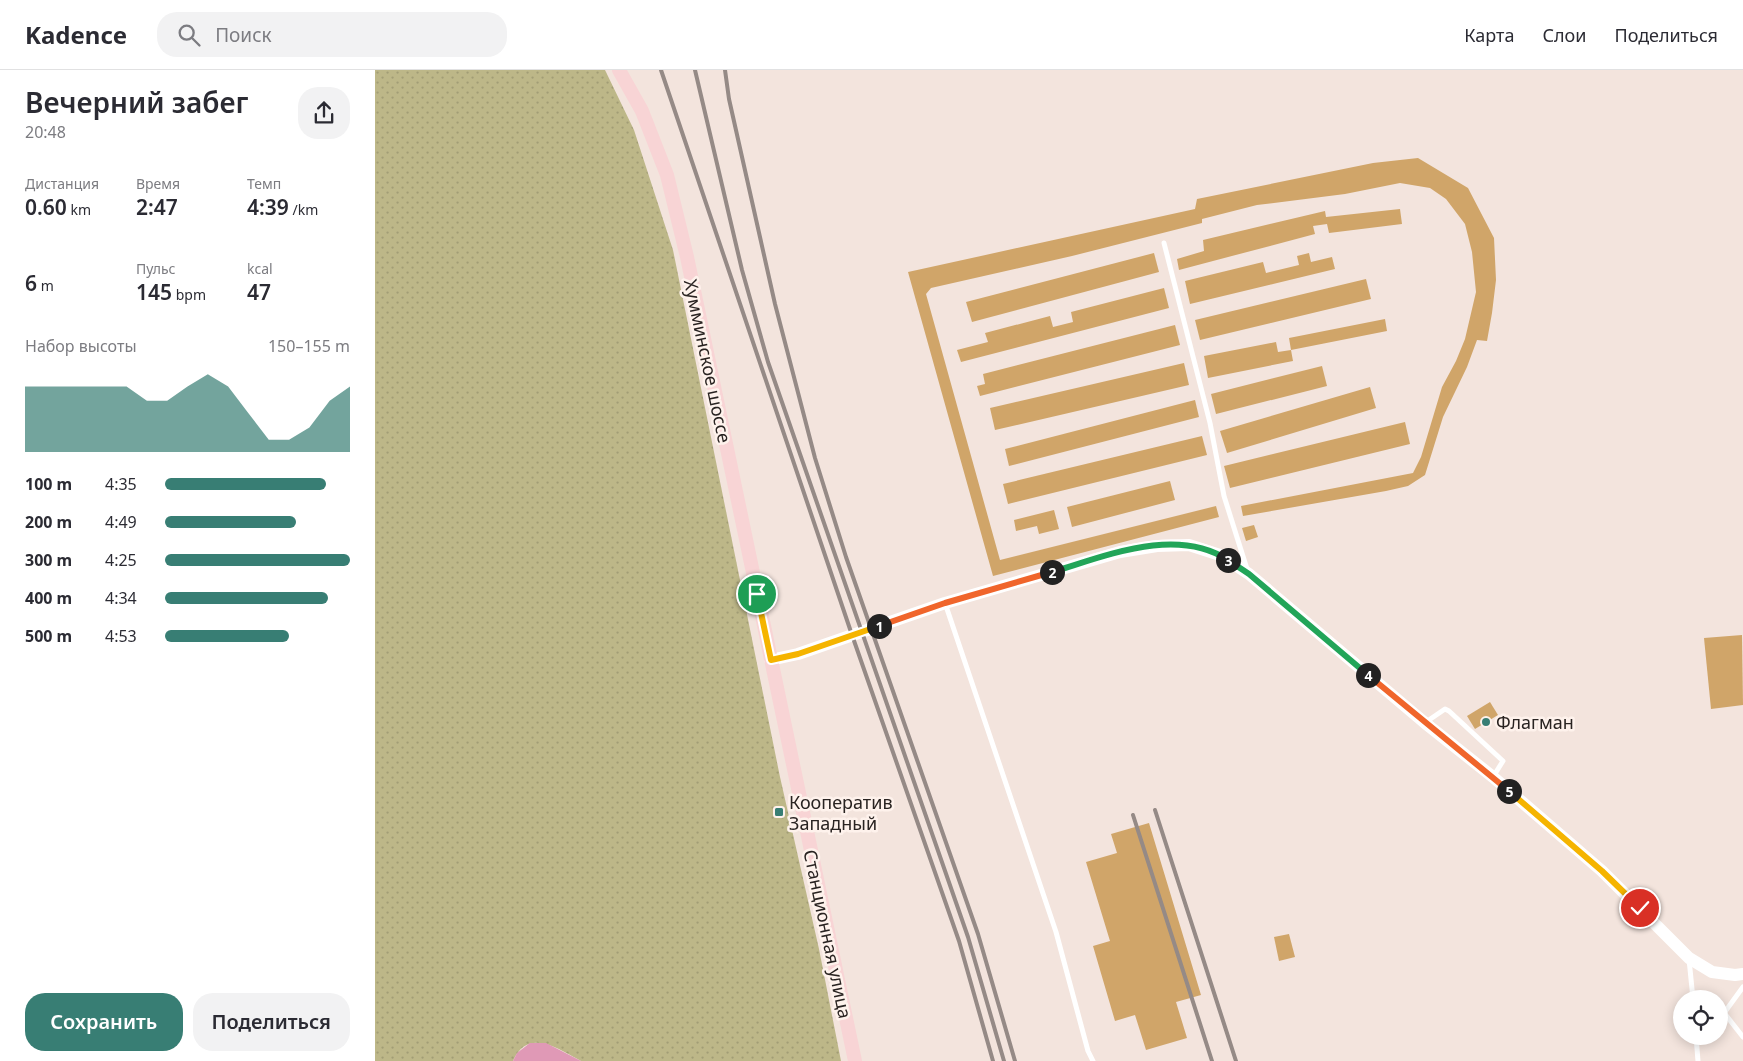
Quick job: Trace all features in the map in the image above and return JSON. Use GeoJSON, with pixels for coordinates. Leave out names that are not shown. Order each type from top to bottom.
{"type":"FeatureCollection","features":[{"type":"Feature","properties":{"kind":"main road","name":"Хумминское шоссе"},"geometry":{"type":"LineString","coordinates":[[619,70],[642,111],[667,175],[687,257],[771,660]]}},
{"type":"Feature","properties":{"kind":"main road","name":"Станционная улица"},"geometry":{"type":"LineString","coordinates":[[771,660],[855,1061]]}},
{"type":"Feature","properties":{"kind":"street"},"geometry":{"type":"LineString","coordinates":[[771,660],[798,654],[945,603],[1120,552],[1157,546],[1189,545],[1220,555],[1249,574],[1425,723],[1493,777],[1602,871],[1689,958],[1712,972],[1735,975],[1743,974]]}},
{"type":"Feature","properties":{"kind":"lane"},"geometry":{"type":"LineString","coordinates":[[1164,242],[1210,423],[1224,496],[1249,574]]}},
{"type":"Feature","properties":{"kind":"lane"},"geometry":{"type":"LineString","coordinates":[[945,603],[1056,932],[1093,1061]]}},
{"type":"Feature","properties":{"kind":"lane"},"geometry":{"type":"LineString","coordinates":[[1425,723],[1445,709],[1449,711],[1503,761],[1493,777]]}},
{"type":"Feature","properties":{"kind":"lane"},"geometry":{"type":"LineString","coordinates":[[1689,958],[1692,990]]}},
{"type":"Feature","properties":{"kind":"lane"},"geometry":{"type":"LineString","coordinates":[[1728,1010],[1743,987]]}},
{"type":"Feature","properties":{"kind":"lane"},"geometry":{"type":"LineString","coordinates":[[1728,1018],[1743,1037]]}},
{"type":"Feature","properties":{"kind":"lane"},"geometry":{"type":"LineString","coordinates":[[1697,1045],[1698,1061]]}},
{"type":"Feature","properties":{"kind":"shaded area"},"geometry":{"type":"Polygon","coordinates":[[[375,70],[605,70],[634,130],[673,250],[780,777],[819,949],[841,1061],[581,1061],[553,1047],[535,1043],[527,1045],[519,1051],[513,1061],[375,1061],[375,70]]]}},
{"type":"Feature","properties":{"kind":"shaded area"},"geometry":{"type":"Polygon","coordinates":[[[530,1043],[546,1043],[581,1061],[513,1061],[517,1053],[530,1043]]]}},
{"type":"Feature","properties":{"kind":"building"},"geometry":{"type":"Polygon","coordinates":[[[1418,158],[1468,188],[1494,238],[1496,280],[1487,341],[1477,340],[1467,367],[1443,417],[1425,475],[1408,486],[1243,516],[1241,506],[1413,473],[1421,457],[1442,387],[1465,339],[1476,292],[1472,252],[1465,224],[1446,199],[1430,188],[1400,183],[1345,194],[1257,205],[1202,219],[1202,223],[1072,256],[931,288],[926,294],[1000,560],[1216,506],[1219,517],[993,576],[908,272],[1195,209],[1197,199],[1373,163],[1418,158]]]}},
{"type":"Feature","properties":{"kind":"building"},"geometry":{"type":"Polygon","coordinates":[[[1400,209],[1402,224],[1329,233],[1327,224],[1313,226],[1315,234],[1179,270],[1177,259],[1204,251],[1203,240],[1325,211],[1326,217],[1400,209]]]}},
{"type":"Feature","properties":{"kind":"building"},"geometry":{"type":"Polygon","coordinates":[[[1154,253],[1159,272],[972,322],[966,302],[1154,253]]]}},
{"type":"Feature","properties":{"kind":"building"},"geometry":{"type":"Polygon","coordinates":[[[1309,253],[1311,262],[1332,257],[1335,269],[1190,304],[1185,281],[1263,262],[1266,273],[1299,265],[1297,256],[1309,253]]]}},
{"type":"Feature","properties":{"kind":"building"},"geometry":{"type":"Polygon","coordinates":[[[1366,279],[1371,299],[1200,340],[1195,320],[1366,279]]]}},
{"type":"Feature","properties":{"kind":"building"},"geometry":{"type":"Polygon","coordinates":[[[1164,288],[1169,308],[961,362],[957,350],[988,342],[985,333],[1050,316],[1053,327],[1073,322],[1071,312],[1164,288]]]}},
{"type":"Feature","properties":{"kind":"building"},"geometry":{"type":"Polygon","coordinates":[[[1385,319],[1387,331],[1291,350],[1289,338],[1385,319]]]}},
{"type":"Feature","properties":{"kind":"building"},"geometry":{"type":"Polygon","coordinates":[[[1175,325],[1180,345],[980,396],[977,386],[985,384],[983,374],[1175,325]]]}},
{"type":"Feature","properties":{"kind":"building"},"geometry":{"type":"Polygon","coordinates":[[[1276,342],[1278,352],[1291,350],[1293,361],[1208,378],[1204,356],[1276,342]]]}},
{"type":"Feature","properties":{"kind":"building"},"geometry":{"type":"Polygon","coordinates":[[[1184,363],[1189,385],[995,430],[990,408],[1184,363]]]}},
{"type":"Feature","properties":{"kind":"building"},"geometry":{"type":"Polygon","coordinates":[[[1322,366],[1327,386],[1216,414],[1211,394],[1322,366]]]}},
{"type":"Feature","properties":{"kind":"building"},"geometry":{"type":"Polygon","coordinates":[[[1370,387],[1376,408],[1227,453],[1220,431],[1370,387]]]}},
{"type":"Feature","properties":{"kind":"building"},"geometry":{"type":"Polygon","coordinates":[[[1195,400],[1199,417],[1009,466],[1005,449],[1195,400]]]}},
{"type":"Feature","properties":{"kind":"building"},"geometry":{"type":"Polygon","coordinates":[[[1405,422],[1410,444],[1230,488],[1224,466],[1405,422]]]}},
{"type":"Feature","properties":{"kind":"building"},"geometry":{"type":"Polygon","coordinates":[[[1202,436],[1207,455],[1008,504],[1003,484],[1202,436]]]}},
{"type":"Feature","properties":{"kind":"building"},"geometry":{"type":"Polygon","coordinates":[[[1170,481],[1175,500],[1072,527],[1067,507],[1170,481]]]}},
{"type":"Feature","properties":{"kind":"building"},"geometry":{"type":"Polygon","coordinates":[[[1054,510],[1059,529],[1039,534],[1037,526],[1016,531],[1014,520],[1054,510]]]}},
{"type":"Feature","properties":{"kind":"building"},"geometry":{"type":"Polygon","coordinates":[[[1254,525],[1258,537],[1246,541],[1242,528],[1254,525]]]}},
{"type":"Feature","properties":{"kind":"building"},"geometry":{"type":"Polygon","coordinates":[[[1742,635],[1743,705],[1711,709],[1704,638],[1742,635]]]}},
{"type":"Feature","properties":{"kind":"building"},"geometry":{"type":"Polygon","coordinates":[[[1490,702],[1498,715],[1475,729],[1467,716],[1490,702]]]}},
{"type":"Feature","properties":{"kind":"building"},"geometry":{"type":"Polygon","coordinates":[[[1149,823],[1201,995],[1176,1002],[1187,1038],[1146,1050],[1135,1015],[1115,1021],[1093,946],[1110,941],[1086,862],[1117,853],[1111,834],[1149,823]]]}},
{"type":"Feature","properties":{"kind":"building"},"geometry":{"type":"Polygon","coordinates":[[[1289,934],[1295,957],[1279,961],[1274,937],[1289,934]]]}},
{"type":"Feature","properties":{"kind":"railway"},"geometry":{"type":"LineString","coordinates":[[661,70],[852,635],[959,941],[993,1061]]}},
{"type":"Feature","properties":{"kind":"railway"},"geometry":{"type":"LineString","coordinates":[[695,70],[742,270],[768,362],[968,937],[1004,1061]]}},
{"type":"Feature","properties":{"kind":"railway"},"geometry":{"type":"LineString","coordinates":[[725,70],[729,99],[775,304],[815,458],[846,557],[978,934],[1015,1061]]}},
{"type":"Feature","properties":{"kind":"railway"},"geometry":{"type":"LineString","coordinates":[[1155,810],[1236,1061]]}},
{"type":"Feature","properties":{"kind":"railway"},"geometry":{"type":"LineString","coordinates":[[1133,815],[1212,1061]]}},
{"type":"Feature","properties":{"kind":"place","name":"Флагман"},"geometry":{"type":"Point","coordinates":[1486,722]}},
{"type":"Feature","properties":{"kind":"place","name":"Кооператив Западный"},"geometry":{"type":"Point","coordinates":[779,812]}},
{"type":"Feature","properties":{"kind":"route"},"geometry":{"type":"LineString","coordinates":[[757,594],[771,660],[798,654],[945,603],[1120,552],[1157,546],[1189,545],[1220,555],[1249,574],[1425,723],[1493,777],[1602,871],[1640,908]]}}]}
